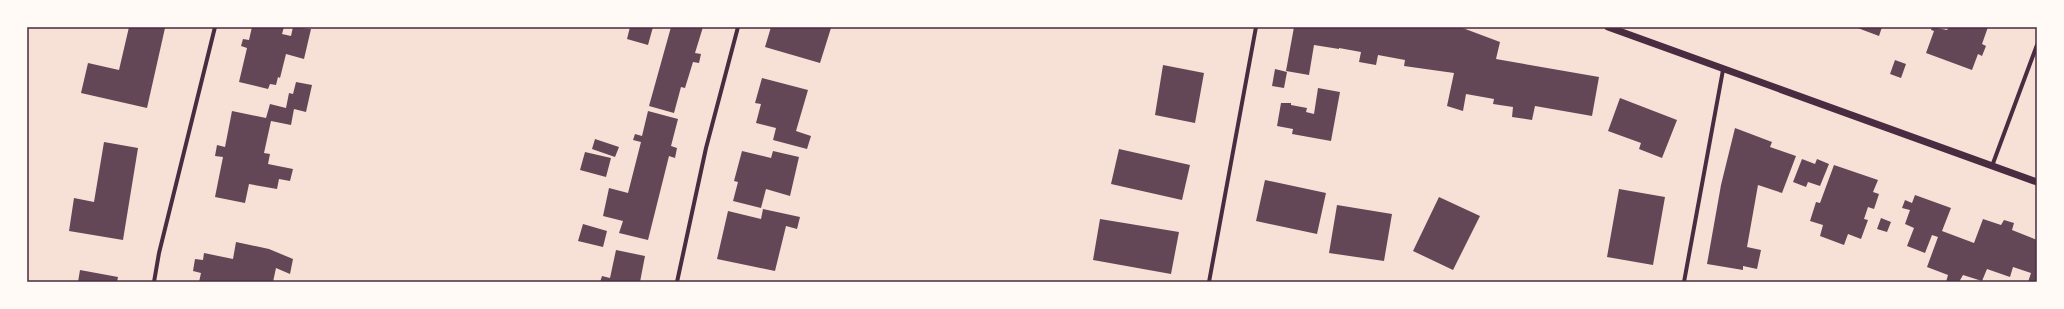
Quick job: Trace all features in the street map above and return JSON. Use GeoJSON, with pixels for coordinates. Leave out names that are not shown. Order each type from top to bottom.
{"type":"FeatureCollection","features":[{"type":"Feature","properties":{"kind":"street"},"geometry":{"type":"LineString","coordinates":[[154,282],[159,254],[215,27]]}},
{"type":"Feature","properties":{"kind":"street"},"geometry":{"type":"LineString","coordinates":[[677,282],[706,148],[738,27]]}},
{"type":"Feature","properties":{"kind":"street"},"geometry":{"type":"LineString","coordinates":[[1209,282],[1256,27]]}},
{"type":"Feature","properties":{"kind":"street"},"geometry":{"type":"LineString","coordinates":[[1608,27],[1723,70],[2037,182]]}},
{"type":"Feature","properties":{"kind":"street"},"geometry":{"type":"LineString","coordinates":[[1992,166],[2037,45]]}},
{"type":"Feature","properties":{"kind":"street"},"geometry":{"type":"LineString","coordinates":[[1684,282],[1723,70]]}},
{"type":"Feature","properties":{"kind":"building"},"geometry":{"type":"Polygon","coordinates":[[[129,27],[165,28],[147,108],[81,93],[88,63],[119,70],[129,27]]]}},
{"type":"Feature","properties":{"kind":"building"},"geometry":{"type":"Polygon","coordinates":[[[252,27],[284,27],[282,34],[291,36],[293,27],[311,29],[304,59],[286,54],[280,78],[278,77],[276,85],[270,84],[268,89],[239,82],[247,48],[241,46],[243,39],[249,40],[252,27]]]}},
{"type":"Feature","properties":{"kind":"building"},"geometry":{"type":"Polygon","coordinates":[[[630,27],[653,27],[648,45],[627,39],[630,27]]]}},
{"type":"Feature","properties":{"kind":"building"},"geometry":{"type":"Polygon","coordinates":[[[671,27],[703,27],[695,53],[701,54],[699,63],[693,62],[685,88],[681,87],[674,113],[649,106],[671,27]]]}},
{"type":"Feature","properties":{"kind":"building"},"geometry":{"type":"Polygon","coordinates":[[[771,27],[831,28],[820,63],[765,47],[771,27]]]}},
{"type":"Feature","properties":{"kind":"building"},"geometry":{"type":"Polygon","coordinates":[[[1294,27],[1460,27],[1500,42],[1496,59],[1599,77],[1592,116],[1535,106],[1532,120],[1512,117],[1513,107],[1493,104],[1494,99],[1466,94],[1463,111],[1447,106],[1454,73],[1404,66],[1405,60],[1378,55],[1376,65],[1359,62],[1361,52],[1339,48],[1314,45],[1309,75],[1286,71],[1294,27]]]}},
{"type":"Feature","properties":{"kind":"building"},"geometry":{"type":"Polygon","coordinates":[[[1855,27],[1882,27],[1879,36],[1855,27]]]}},
{"type":"Feature","properties":{"kind":"building"},"geometry":{"type":"Polygon","coordinates":[[[1932,27],[1947,30],[1949,27],[1988,27],[1982,44],[1986,46],[1982,56],[1978,54],[1972,70],[1926,53],[1934,31],[1931,30],[1932,27]]]}},
{"type":"Feature","properties":{"kind":"building"},"geometry":{"type":"Polygon","coordinates":[[[1895,60],[1906,64],[1901,78],[1890,74],[1895,60]]]}},
{"type":"Feature","properties":{"kind":"building"},"geometry":{"type":"Polygon","coordinates":[[[1163,65],[1204,73],[1195,123],[1155,115],[1163,65]]]}},
{"type":"Feature","properties":{"kind":"building"},"geometry":{"type":"Polygon","coordinates":[[[1275,69],[1287,72],[1284,88],[1272,86],[1275,69]]]}},
{"type":"Feature","properties":{"kind":"building"},"geometry":{"type":"Polygon","coordinates":[[[762,78],[808,90],[796,131],[811,136],[807,149],[773,140],[776,128],[756,123],[761,104],[755,103],[762,78]]]}},
{"type":"Feature","properties":{"kind":"building"},"geometry":{"type":"Polygon","coordinates":[[[296,82],[312,85],[306,112],[294,109],[291,125],[271,121],[264,153],[270,154],[268,164],[293,169],[290,181],[279,179],[277,189],[249,184],[245,203],[215,197],[223,157],[215,156],[217,145],[225,147],[232,111],[266,118],[270,104],[286,108],[289,93],[293,94],[296,82]]]}},
{"type":"Feature","properties":{"kind":"building"},"geometry":{"type":"Polygon","coordinates":[[[1318,88],[1340,92],[1331,141],[1292,134],[1293,129],[1277,126],[1281,103],[1291,103],[1291,105],[1307,108],[1306,112],[1314,114],[1318,88]]]}},
{"type":"Feature","properties":{"kind":"building"},"geometry":{"type":"Polygon","coordinates":[[[1620,98],[1677,120],[1662,158],[1639,149],[1641,143],[1608,131],[1620,98]]]}},
{"type":"Feature","properties":{"kind":"building"},"geometry":{"type":"Polygon","coordinates":[[[648,111],[678,119],[671,146],[677,148],[675,158],[669,156],[648,240],[619,233],[623,221],[603,216],[609,188],[628,193],[641,142],[633,140],[635,134],[642,136],[648,111]]]}},
{"type":"Feature","properties":{"kind":"building"},"geometry":{"type":"Polygon","coordinates":[[[1735,128],[1772,142],[1770,147],[1796,156],[1782,193],[1758,185],[1747,247],[1761,250],[1757,269],[1743,266],[1743,270],[1707,264],[1721,185],[1735,128]]]}},
{"type":"Feature","properties":{"kind":"building"},"geometry":{"type":"Polygon","coordinates":[[[595,139],[619,147],[615,157],[592,149],[595,139]]]}},
{"type":"Feature","properties":{"kind":"building"},"geometry":{"type":"Polygon","coordinates":[[[104,142],[138,148],[123,240],[69,231],[74,198],[94,202],[104,142]]]}},
{"type":"Feature","properties":{"kind":"building"},"geometry":{"type":"Polygon","coordinates":[[[1119,149],[1190,165],[1182,200],[1111,184],[1119,149]]]}},
{"type":"Feature","properties":{"kind":"building"},"geometry":{"type":"Polygon","coordinates":[[[742,151],[771,158],[773,151],[799,157],[790,196],[766,189],[761,208],[733,201],[738,182],[734,181],[742,151]]]}},
{"type":"Feature","properties":{"kind":"building"},"geometry":{"type":"Polygon","coordinates":[[[585,152],[611,158],[606,177],[580,170],[585,152]]]}},
{"type":"Feature","properties":{"kind":"building"},"geometry":{"type":"Polygon","coordinates":[[[1802,159],[1815,164],[1817,159],[1829,164],[1820,186],[1808,182],[1806,187],[1793,182],[1802,159]]]}},
{"type":"Feature","properties":{"kind":"building"},"geometry":{"type":"Polygon","coordinates":[[[1834,165],[1878,180],[1873,192],[1879,194],[1874,209],[1868,207],[1864,219],[1868,220],[1861,239],[1848,234],[1844,245],[1820,236],[1823,225],[1810,221],[1816,202],[1820,203],[1834,165]]]}},
{"type":"Feature","properties":{"kind":"building"},"geometry":{"type":"Polygon","coordinates":[[[1265,180],[1326,193],[1317,234],[1256,221],[1265,180]]]}},
{"type":"Feature","properties":{"kind":"building"},"geometry":{"type":"Polygon","coordinates":[[[1619,189],[1665,197],[1653,265],[1607,257],[1619,189]]]}},
{"type":"Feature","properties":{"kind":"building"},"geometry":{"type":"Polygon","coordinates":[[[1915,195],[1951,208],[1942,231],[1974,243],[1983,219],[2001,225],[2004,220],[2014,223],[2012,230],[2037,240],[2037,282],[2028,282],[2031,273],[2013,267],[2010,277],[1987,269],[1982,281],[1963,275],[1959,282],[1946,282],[1948,275],[1927,267],[1938,237],[1932,235],[1925,253],[1907,246],[1914,228],[1905,224],[1910,210],[1902,208],[1905,200],[1912,203],[1915,195]]]}},
{"type":"Feature","properties":{"kind":"building"},"geometry":{"type":"Polygon","coordinates":[[[1439,197],[1480,216],[1453,270],[1413,251],[1439,197]]]}},
{"type":"Feature","properties":{"kind":"building"},"geometry":{"type":"Polygon","coordinates":[[[1337,205],[1392,214],[1384,261],[1329,253],[1337,205]]]}},
{"type":"Feature","properties":{"kind":"building"},"geometry":{"type":"Polygon","coordinates":[[[763,209],[800,217],[797,229],[786,226],[775,271],[717,259],[728,211],[761,219],[763,209]]]}},
{"type":"Feature","properties":{"kind":"building"},"geometry":{"type":"Polygon","coordinates":[[[1881,218],[1891,222],[1887,232],[1877,229],[1881,218]]]}},
{"type":"Feature","properties":{"kind":"building"},"geometry":{"type":"Polygon","coordinates":[[[1100,219],[1179,232],[1171,274],[1093,260],[1100,219]]]}},
{"type":"Feature","properties":{"kind":"building"},"geometry":{"type":"Polygon","coordinates":[[[583,224],[607,231],[603,247],[578,241],[583,224]]]}},
{"type":"Feature","properties":{"kind":"building"},"geometry":{"type":"Polygon","coordinates":[[[236,242],[269,249],[293,259],[290,274],[276,268],[273,282],[199,282],[201,273],[193,271],[195,259],[203,260],[204,253],[233,259],[236,242]]]}},
{"type":"Feature","properties":{"kind":"building"},"geometry":{"type":"Polygon","coordinates":[[[616,250],[645,256],[640,282],[600,282],[602,276],[610,278],[616,250]]]}},
{"type":"Feature","properties":{"kind":"building"},"geometry":{"type":"Polygon","coordinates":[[[80,270],[118,277],[117,282],[78,282],[80,270]]]}}]}
